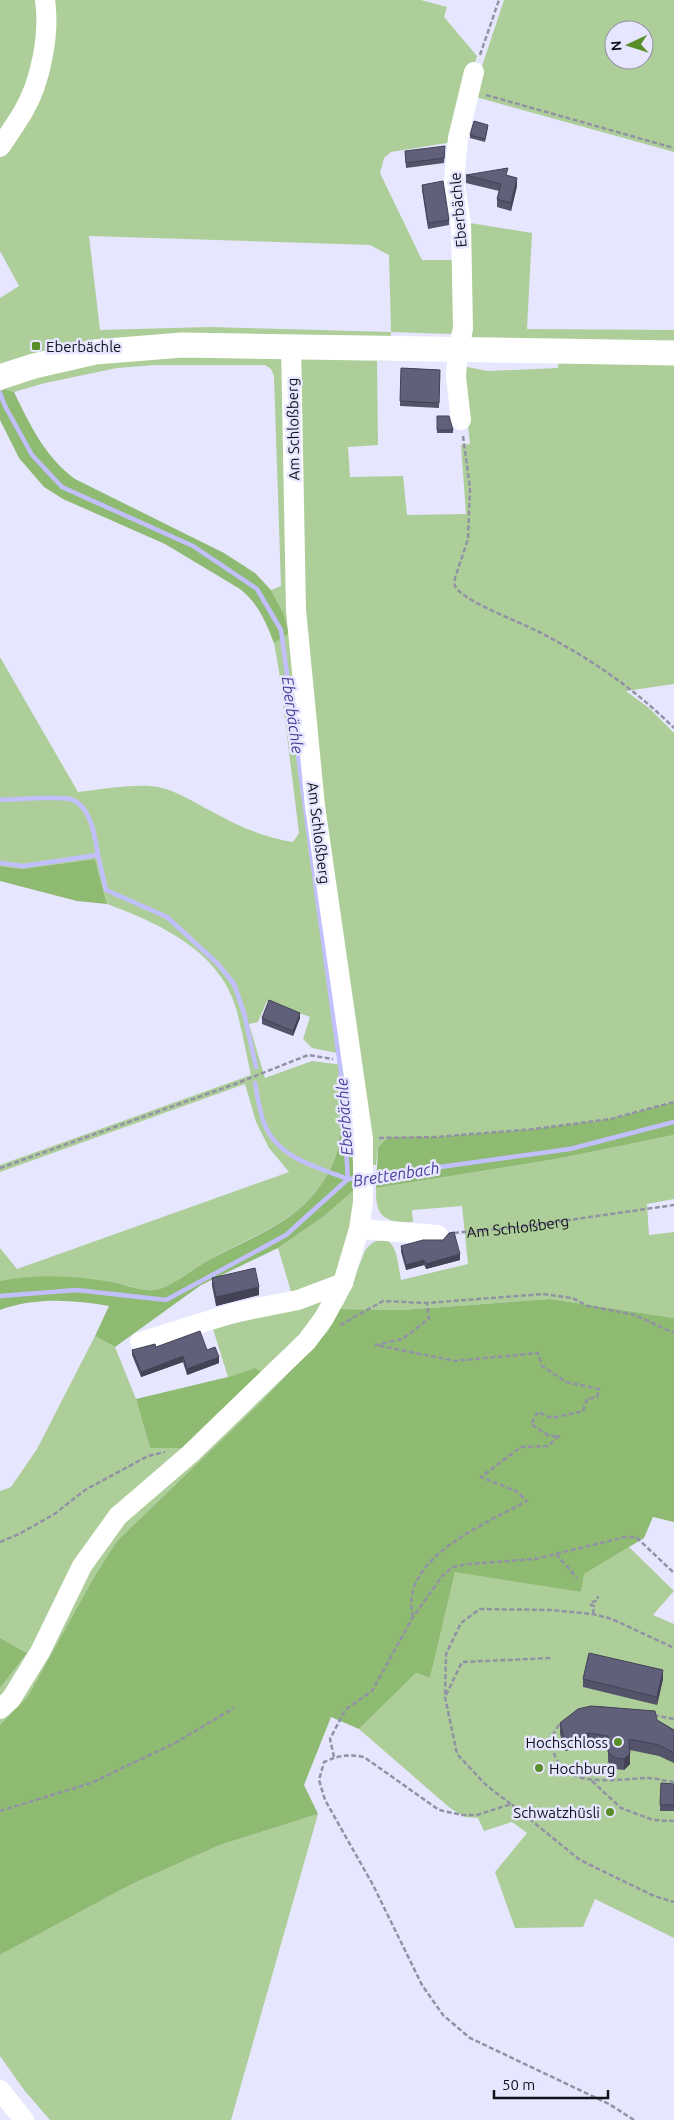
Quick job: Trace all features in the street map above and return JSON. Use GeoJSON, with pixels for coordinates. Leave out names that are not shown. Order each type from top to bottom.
{"type":"FeatureCollection","features":[{"type":"Feature","properties":{"kind":"main road"},"geometry":{"type":"LineString","coordinates":[[0,377],[69,357],[129,348],[182,345],[674,354]]}},
{"type":"Feature","properties":{"kind":"street"},"geometry":{"type":"LineString","coordinates":[[0,147],[24,110],[37,79],[44,48],[47,15],[45,0]]}},
{"type":"Feature","properties":{"kind":"street","name":"Eberbächle"},"geometry":{"type":"LineString","coordinates":[[461,420],[456,377],[458,349],[464,329],[462,223],[454,181],[458,138],[472,82]]}},
{"type":"Feature","properties":{"kind":"street","name":"Am Schloßberg"},"geometry":{"type":"LineString","coordinates":[[0,1709],[10,1699],[40,1652],[82,1566],[118,1516],[186,1457],[307,1341],[324,1318],[343,1283],[359,1228],[363,1202],[363,1138],[317,823],[296,610],[291,346]]}},
{"type":"Feature","properties":{"kind":"street"},"geometry":{"type":"LineString","coordinates":[[359,1228],[438,1235]]}},
{"type":"Feature","properties":{"kind":"street"},"geometry":{"type":"LineString","coordinates":[[140,1342],[233,1313],[298,1300],[343,1283]]}},
{"type":"Feature","properties":{"kind":"street"},"geometry":{"type":"LineString","coordinates":[[0,2090],[24,2120]]}},
{"type":"Feature","properties":{"kind":"path"},"geometry":{"type":"LineString","coordinates":[[499,0],[472,82],[674,148]]}},
{"type":"Feature","properties":{"kind":"path"},"geometry":{"type":"LineString","coordinates":[[461,420],[470,488],[468,539],[455,578],[456,588],[460,593],[539,632],[584,658],[653,706],[674,728]]}},
{"type":"Feature","properties":{"kind":"path"},"geometry":{"type":"LineString","coordinates":[[0,1168],[235,1084],[308,1055],[335,1059]]}},
{"type":"Feature","properties":{"kind":"path"},"geometry":{"type":"LineString","coordinates":[[377,1138],[435,1137],[534,1129],[610,1119],[674,1102]]}},
{"type":"Feature","properties":{"kind":"path","name":"Am Schloßberg"},"geometry":{"type":"LineString","coordinates":[[438,1235],[520,1227],[674,1205]]}},
{"type":"Feature","properties":{"kind":"path"},"geometry":{"type":"LineString","coordinates":[[324,1318],[338,1326],[383,1301],[427,1303],[543,1294],[572,1298],[588,1306],[635,1315],[674,1333]]}},
{"type":"Feature","properties":{"kind":"path"},"geometry":{"type":"LineString","coordinates":[[413,1617],[410,1604],[419,1575],[424,1569],[448,1545],[527,1501],[516,1491],[481,1477],[521,1447],[548,1446],[559,1436],[549,1436],[531,1424],[538,1412],[552,1418],[583,1411],[587,1399],[597,1397],[599,1389],[566,1382],[542,1366],[538,1353],[455,1361],[376,1345],[402,1339],[428,1319],[427,1303]]}},
{"type":"Feature","properties":{"kind":"path"},"geometry":{"type":"LineString","coordinates":[[0,1542],[19,1534],[52,1515],[85,1490],[148,1456],[177,1452],[186,1457]]}},
{"type":"Feature","properties":{"kind":"path"},"geometry":{"type":"LineString","coordinates":[[334,1757],[330,1739],[345,1710],[372,1691],[413,1617],[443,1575],[453,1567],[535,1559],[625,1537],[636,1537],[674,1573]]}},
{"type":"Feature","properties":{"kind":"path"},"geometry":{"type":"LineString","coordinates":[[556,1554],[577,1578]]}},
{"type":"Feature","properties":{"kind":"path"},"geometry":{"type":"LineString","coordinates":[[593,1614],[594,1606],[592,1602],[597,1601],[598,1596]]}},
{"type":"Feature","properties":{"kind":"path"},"geometry":{"type":"LineString","coordinates":[[674,1648],[612,1619],[593,1614],[551,1610],[480,1609],[461,1622],[446,1654],[445,1697],[457,1754],[486,1784],[580,1860],[654,1896],[674,1902]]}},
{"type":"Feature","properties":{"kind":"path"},"geometry":{"type":"LineString","coordinates":[[445,1697],[462,1662],[551,1658]]}},
{"type":"Feature","properties":{"kind":"path"},"geometry":{"type":"LineString","coordinates":[[597,1707],[639,1711]]}},
{"type":"Feature","properties":{"kind":"path"},"geometry":{"type":"LineString","coordinates":[[0,1811],[91,1783],[175,1743],[234,1708]]}},
{"type":"Feature","properties":{"kind":"path"},"geometry":{"type":"LineString","coordinates":[[647,1713],[674,1719]]}},
{"type":"Feature","properties":{"kind":"path"},"geometry":{"type":"LineString","coordinates":[[662,1716],[662,1721]]}},
{"type":"Feature","properties":{"kind":"path"},"geometry":{"type":"LineString","coordinates":[[568,1718],[561,1722],[551,1738],[552,1753],[559,1764],[572,1774],[592,1781],[649,1778],[674,1782]]}},
{"type":"Feature","properties":{"kind":"path"},"geometry":{"type":"LineString","coordinates":[[511,1804],[477,1815],[462,1815],[439,1810],[364,1757],[350,1754],[334,1757],[324,1762],[319,1780],[325,1800],[373,1885],[422,1985],[442,2015],[470,2038],[609,2104],[634,2120]]}},
{"type":"Feature","properties":{"kind":"path"},"geometry":{"type":"LineString","coordinates":[[592,1781],[621,1808],[653,1820],[674,1821]]}},
{"type":"Feature","properties":{"kind":"green space"},"geometry":{"type":"Polygon","coordinates":[[[0,0],[421,0],[447,7],[444,17],[477,56],[453,142],[391,152],[384,158],[380,173],[422,260],[458,260],[457,330],[451,334],[391,332],[391,361],[377,361],[378,445],[348,447],[350,477],[403,476],[407,515],[466,514],[461,445],[470,444],[462,366],[488,371],[558,368],[559,344],[474,339],[469,334],[464,222],[532,233],[527,329],[674,330],[674,684],[626,691],[649,708],[674,733],[674,1102],[610,1119],[534,1129],[435,1137],[388,1137],[378,1147],[376,1165],[353,1164],[350,1122],[340,1123],[338,1149],[329,1172],[316,1191],[302,1206],[267,1230],[207,1261],[167,1286],[149,1290],[122,1284],[38,1278],[0,1281],[0,1248],[17,1269],[289,1172],[269,1148],[256,1122],[245,1084],[0,1172],[0,1165],[251,1075],[236,1008],[228,988],[216,970],[184,941],[166,930],[107,904],[95,859],[22,869],[0,866],[0,657],[78,792],[132,786],[153,786],[175,792],[230,821],[261,834],[293,842],[299,833],[274,643],[289,632],[284,614],[271,590],[281,586],[274,376],[271,369],[265,365],[155,365],[117,368],[45,383],[14,392],[5,389],[0,377],[0,298],[19,286],[0,251],[0,0]],[[89,236],[100,330],[209,327],[391,332],[389,255],[370,245],[89,236]],[[267,1001],[258,1022],[249,1024],[265,1078],[312,1061],[343,1065],[342,1054],[312,1048],[303,1039],[310,1017],[267,1001]]]}},
{"type":"Feature","properties":{"kind":"green space"},"geometry":{"type":"Polygon","coordinates":[[[504,0],[674,0],[674,152],[472,96],[504,0]]]}},
{"type":"Feature","properties":{"kind":"green space"},"geometry":{"type":"Polygon","coordinates":[[[5,389],[14,392],[39,440],[55,461],[75,479],[224,553],[255,573],[271,590],[284,614],[289,633],[274,643],[257,607],[240,589],[165,544],[63,499],[44,487],[19,458],[0,420],[0,391],[5,389]]]}},
{"type":"Feature","properties":{"kind":"green space"},"geometry":{"type":"Polygon","coordinates":[[[95,859],[107,904],[77,901],[0,881],[0,866],[22,869],[95,859]]]}},
{"type":"Feature","properties":{"kind":"green space"},"geometry":{"type":"Polygon","coordinates":[[[674,1102],[674,1135],[556,1159],[376,1188],[378,1147],[388,1137],[435,1137],[534,1129],[610,1119],[674,1102]]]}},
{"type":"Feature","properties":{"kind":"green space"},"geometry":{"type":"Polygon","coordinates":[[[350,1122],[353,1191],[323,1217],[278,1248],[201,1285],[115,1347],[95,1336],[109,1306],[82,1302],[41,1301],[0,1310],[0,1281],[44,1276],[88,1279],[149,1290],[167,1286],[207,1261],[267,1230],[302,1206],[316,1191],[329,1172],[338,1149],[340,1123],[350,1122]]]}},
{"type":"Feature","properties":{"kind":"green space"},"geometry":{"type":"Polygon","coordinates":[[[674,1135],[674,1199],[647,1204],[649,1235],[674,1232],[674,1318],[550,1299],[402,1310],[340,1309],[328,1331],[262,1401],[117,1541],[94,1577],[28,1696],[0,1725],[0,1688],[27,1653],[0,1638],[0,1491],[11,1487],[37,1449],[95,1336],[115,1347],[136,1399],[150,1448],[255,1368],[228,1377],[213,1329],[322,1301],[343,1305],[365,1251],[372,1244],[381,1240],[387,1241],[394,1248],[401,1280],[468,1264],[462,1206],[412,1210],[413,1222],[395,1221],[380,1212],[377,1206],[376,1188],[556,1159],[674,1135]]]}},
{"type":"Feature","properties":{"kind":"green space"},"geometry":{"type":"Polygon","coordinates":[[[353,1191],[353,1215],[336,1278],[292,1295],[278,1248],[323,1217],[353,1191]]]}},
{"type":"Feature","properties":{"kind":"green space"},"geometry":{"type":"Polygon","coordinates":[[[550,1299],[674,1318],[674,1522],[653,1517],[644,1538],[584,1574],[581,1592],[455,1572],[430,1678],[416,1673],[359,1729],[331,1717],[304,1785],[318,1814],[220,1845],[132,1884],[0,1955],[0,1725],[28,1696],[94,1577],[117,1541],[262,1401],[328,1331],[340,1309],[402,1310],[550,1299]]]}},
{"type":"Feature","properties":{"kind":"green space"},"geometry":{"type":"Polygon","coordinates":[[[255,1368],[266,1375],[182,1448],[150,1448],[136,1399],[228,1377],[255,1368]]]}},
{"type":"Feature","properties":{"kind":"green space","name":"Hochburg"},"geometry":{"type":"Polygon","coordinates":[[[629,1547],[674,1591],[653,1615],[674,1624],[674,1938],[595,1899],[583,1927],[515,1928],[495,1872],[527,1833],[512,1822],[484,1831],[478,1818],[465,1817],[450,1808],[359,1729],[416,1673],[430,1678],[455,1571],[581,1592],[583,1574],[629,1547]]]}},
{"type":"Feature","properties":{"kind":"green space"},"geometry":{"type":"Polygon","coordinates":[[[0,1638],[27,1653],[0,1688],[0,1638]]]}},
{"type":"Feature","properties":{"kind":"green space"},"geometry":{"type":"Polygon","coordinates":[[[318,1814],[231,2120],[50,2120],[24,2090],[0,2056],[0,1955],[132,1884],[220,1845],[318,1814]]]}},
{"type":"Feature","properties":{"kind":"building"},"geometry":{"type":"Polygon","coordinates":[[[474,121],[488,125],[485,139],[470,135],[474,121]]]}},
{"type":"Feature","properties":{"kind":"building"},"geometry":{"type":"Polygon","coordinates":[[[445,146],[444,158],[406,163],[405,151],[445,146]]]}},
{"type":"Feature","properties":{"kind":"building"},"geometry":{"type":"Polygon","coordinates":[[[508,168],[506,175],[517,178],[511,203],[497,199],[501,184],[466,175],[508,168]]]}},
{"type":"Feature","properties":{"kind":"building"},"geometry":{"type":"Polygon","coordinates":[[[443,181],[449,220],[428,223],[422,185],[443,181]]]}},
{"type":"Feature","properties":{"kind":"building"},"geometry":{"type":"Polygon","coordinates":[[[401,368],[440,370],[439,403],[400,401],[401,368]]]}},
{"type":"Feature","properties":{"kind":"building"},"geometry":{"type":"Polygon","coordinates":[[[437,416],[449,416],[453,430],[437,430],[437,416]]]}},
{"type":"Feature","properties":{"kind":"building"},"geometry":{"type":"Polygon","coordinates":[[[269,1000],[300,1013],[293,1031],[262,1018],[269,1000]]]}},
{"type":"Feature","properties":{"kind":"building"},"geometry":{"type":"Polygon","coordinates":[[[454,1232],[460,1254],[426,1264],[424,1260],[406,1265],[401,1246],[423,1240],[443,1240],[449,1233],[454,1232]]]}},
{"type":"Feature","properties":{"kind":"building"},"geometry":{"type":"Polygon","coordinates":[[[255,1268],[259,1287],[216,1297],[212,1278],[255,1268]]]}},
{"type":"Feature","properties":{"kind":"building"},"geometry":{"type":"Polygon","coordinates":[[[200,1331],[207,1350],[215,1347],[219,1357],[187,1369],[183,1356],[141,1372],[132,1350],[155,1344],[156,1347],[200,1331]]]}},
{"type":"Feature","properties":{"kind":"building"},"geometry":{"type":"Polygon","coordinates":[[[589,1653],[663,1670],[657,1697],[583,1679],[589,1653]]]}},
{"type":"Feature","properties":{"kind":"building","name":"Hochschloss"},"geometry":{"type":"Polygon","coordinates":[[[591,1706],[655,1711],[657,1720],[674,1730],[674,1753],[659,1745],[629,1739],[630,1753],[624,1759],[615,1758],[608,1752],[608,1736],[589,1733],[565,1741],[560,1723],[578,1709],[591,1706]]]}},
{"type":"Feature","properties":{"kind":"building"},"geometry":{"type":"Polygon","coordinates":[[[661,1783],[674,1784],[674,1805],[660,1805],[661,1783]]]}},
{"type":"Feature","properties":{"kind":"waterway","name":"Eberbächle"},"geometry":{"type":"LineString","coordinates":[[0,393],[5,406],[32,455],[62,487],[193,546],[257,589],[281,630],[341,1073],[348,1179],[296,1158],[275,1142],[267,1131],[262,1117],[255,1083]]}},
{"type":"Feature","properties":{"kind":"waterway"},"geometry":{"type":"LineString","coordinates":[[0,800],[60,798],[77,802],[91,822],[98,855]]}},
{"type":"Feature","properties":{"kind":"waterway"},"geometry":{"type":"LineString","coordinates":[[0,863],[23,866],[98,855],[106,890],[167,917],[218,964],[234,984],[244,1013],[256,1067]]}},
{"type":"Feature","properties":{"kind":"waterway","name":"Brettenbach"},"geometry":{"type":"LineString","coordinates":[[368,1177],[570,1149],[674,1122]]}},
{"type":"Feature","properties":{"kind":"waterway","name":"Brettenbach"},"geometry":{"type":"LineString","coordinates":[[0,1296],[77,1290],[166,1300],[286,1235],[348,1179],[358,1178]]}},
{"type":"Feature","properties":{"kind":"place","name":"Eberbächle"},"geometry":{"type":"Point","coordinates":[36,346]}},
{"type":"Feature","properties":{"kind":"place","name":"Hochschloss"},"geometry":{"type":"Point","coordinates":[618,1742]}},
{"type":"Feature","properties":{"kind":"place","name":"Hochburg"},"geometry":{"type":"Point","coordinates":[539,1768]}},
{"type":"Feature","properties":{"kind":"place","name":"Schwatzhüsli"},"geometry":{"type":"Point","coordinates":[610,1812]}}]}
